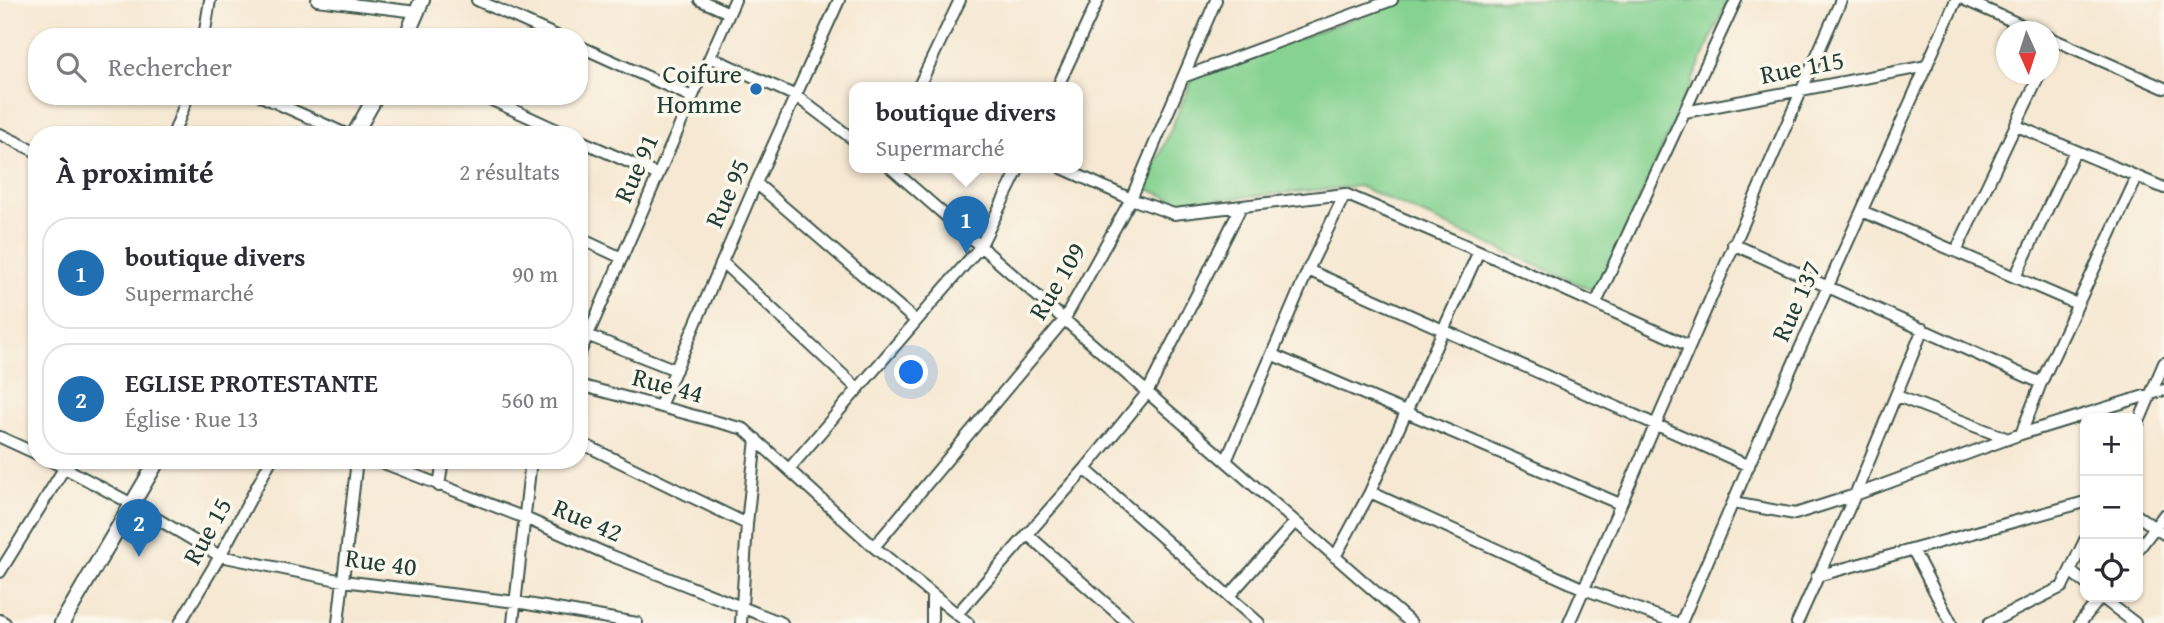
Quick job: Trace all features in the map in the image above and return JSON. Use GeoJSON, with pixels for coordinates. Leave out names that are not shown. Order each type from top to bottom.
{"type":"FeatureCollection","features":[{"type":"Feature","properties":{"kind":"street"},"geometry":{"type":"LineString","coordinates":[[205,28],[210,0]]}},
{"type":"Feature","properties":{"kind":"street"},"geometry":{"type":"LineString","coordinates":[[317,0],[419,6],[410,28]]}},
{"type":"Feature","properties":{"kind":"street"},"geometry":{"type":"LineString","coordinates":[[477,0],[539,28]]}},
{"type":"Feature","properties":{"kind":"street"},"geometry":{"type":"LineString","coordinates":[[700,0],[729,13]]}},
{"type":"Feature","properties":{"kind":"street","name":"Rue 91"},"geometry":{"type":"LineString","coordinates":[[588,326],[622,258],[735,0]]}},
{"type":"Feature","properties":{"kind":"street","name":"Rue 95"},"geometry":{"type":"LineString","coordinates":[[660,407],[756,183],[839,0]]}},
{"type":"Feature","properties":{"kind":"street"},"geometry":{"type":"LineString","coordinates":[[921,82],[960,0]]}},
{"type":"Feature","properties":{"kind":"street"},"geometry":{"type":"LineString","coordinates":[[1060,82],[1098,0]]}},
{"type":"Feature","properties":{"kind":"street","name":"Rue 109"},"geometry":{"type":"LineString","coordinates":[[874,547],[1064,320],[1131,199],[1216,0]]}},
{"type":"Feature","properties":{"kind":"street"},"geometry":{"type":"LineString","coordinates":[[1183,77],[1374,2],[1392,0]]}},
{"type":"Feature","properties":{"kind":"street"},"geometry":{"type":"LineString","coordinates":[[1596,303],[1736,0]]}},
{"type":"Feature","properties":{"kind":"street"},"geometry":{"type":"LineString","coordinates":[[1569,623],[1841,0]]}},
{"type":"Feature","properties":{"kind":"street","name":"Rue 137"},"geometry":{"type":"LineString","coordinates":[[1679,623],[1956,0]]}},
{"type":"Feature","properties":{"kind":"street"},"geometry":{"type":"LineString","coordinates":[[1965,0],[2012,21]]}},
{"type":"Feature","properties":{"kind":"street"},"geometry":{"type":"LineString","coordinates":[[2059,41],[2164,88]]}},
{"type":"Feature","properties":{"kind":"street"},"geometry":{"type":"LineString","coordinates":[[588,50],[692,97]]}},
{"type":"Feature","properties":{"kind":"street"},"geometry":{"type":"LineString","coordinates":[[710,57],[796,96],[849,136]]}},
{"type":"Feature","properties":{"kind":"street","name":"Rue 115"},"geometry":{"type":"LineString","coordinates":[[1685,112],[1927,66]]}},
{"type":"Feature","properties":{"kind":"street"},"geometry":{"type":"LineString","coordinates":[[1956,251],[2036,84]]}},
{"type":"Feature","properties":{"kind":"street"},"geometry":{"type":"LineString","coordinates":[[176,126],[185,105]]}},
{"type":"Feature","properties":{"kind":"street"},"geometry":{"type":"LineString","coordinates":[[281,105],[328,126]]}},
{"type":"Feature","properties":{"kind":"street"},"geometry":{"type":"LineString","coordinates":[[359,126],[371,105]]}},
{"type":"Feature","properties":{"kind":"street"},"geometry":{"type":"LineString","coordinates":[[503,105],[548,126]]}},
{"type":"Feature","properties":{"kind":"street"},"geometry":{"type":"LineString","coordinates":[[2017,126],[2164,188]]}},
{"type":"Feature","properties":{"kind":"street"},"geometry":{"type":"LineString","coordinates":[[0,134],[28,148]]}},
{"type":"Feature","properties":{"kind":"street"},"geometry":{"type":"LineString","coordinates":[[588,144],[658,175]]}},
{"type":"Feature","properties":{"kind":"street"},"geometry":{"type":"LineString","coordinates":[[2015,277],[2075,151]]}},
{"type":"Feature","properties":{"kind":"street"},"geometry":{"type":"LineString","coordinates":[[897,173],[1411,623]]}},
{"type":"Feature","properties":{"kind":"street"},"geometry":{"type":"LineString","coordinates":[[789,469],[980,247],[1017,173]]}},
{"type":"Feature","properties":{"kind":"street"},"geometry":{"type":"LineString","coordinates":[[1073,173],[1131,199],[1174,214],[1345,194],[1689,346]]}},
{"type":"Feature","properties":{"kind":"street"},"geometry":{"type":"LineString","coordinates":[[2021,434],[2041,383],[2137,177]]}},
{"type":"Feature","properties":{"kind":"street"},"geometry":{"type":"LineString","coordinates":[[756,183],[916,321]]}},
{"type":"Feature","properties":{"kind":"street"},"geometry":{"type":"LineString","coordinates":[[1226,461],[1308,270],[1345,194]]}},
{"type":"Feature","properties":{"kind":"street"},"geometry":{"type":"LineString","coordinates":[[957,614],[1085,469],[1147,393],[1241,207]]}},
{"type":"Feature","properties":{"kind":"street"},"geometry":{"type":"LineString","coordinates":[[1862,211],[2077,304]]}},
{"type":"Feature","properties":{"kind":"street"},"geometry":{"type":"LineString","coordinates":[[588,242],[622,258]]}},
{"type":"Feature","properties":{"kind":"street"},"geometry":{"type":"LineString","coordinates":[[1733,244],[2041,383]]}},
{"type":"Feature","properties":{"kind":"street"},"geometry":{"type":"LineString","coordinates":[[1335,556],[1370,492],[1479,251]]}},
{"type":"Feature","properties":{"kind":"street"},"geometry":{"type":"LineString","coordinates":[[722,262],[858,388]]}},
{"type":"Feature","properties":{"kind":"street"},"geometry":{"type":"LineString","coordinates":[[1308,270],[1749,466]]}},
{"type":"Feature","properties":{"kind":"street"},"geometry":{"type":"LineString","coordinates":[[1797,623],[1855,495],[1923,329]]}},
{"type":"Feature","properties":{"kind":"street"},"geometry":{"type":"LineString","coordinates":[[588,336],[676,370]]}},
{"type":"Feature","properties":{"kind":"street"},"geometry":{"type":"LineString","coordinates":[[1273,355],[1620,504]]}},
{"type":"Feature","properties":{"kind":"street"},"geometry":{"type":"LineString","coordinates":[[2143,413],[2164,363]]}},
{"type":"Feature","properties":{"kind":"street","name":"Rue 44"},"geometry":{"type":"LineString","coordinates":[[588,387],[744,429],[756,439]]}},
{"type":"Feature","properties":{"kind":"street"},"geometry":{"type":"LineString","coordinates":[[1733,503],[1795,514],[1855,495],[2021,434],[2164,390]]}},
{"type":"Feature","properties":{"kind":"street"},"geometry":{"type":"LineString","coordinates":[[1896,396],[2008,439]]}},
{"type":"Feature","properties":{"kind":"street"},"geometry":{"type":"LineString","coordinates":[[0,438],[28,450]]}},
{"type":"Feature","properties":{"kind":"street"},"geometry":{"type":"LineString","coordinates":[[756,439],[874,547],[968,623]]}},
{"type":"Feature","properties":{"kind":"street"},"geometry":{"type":"LineString","coordinates":[[741,623],[756,439]]}},
{"type":"Feature","properties":{"kind":"street"},"geometry":{"type":"LineString","coordinates":[[588,446],[747,524]]}},
{"type":"Feature","properties":{"kind":"street"},"geometry":{"type":"LineString","coordinates":[[0,572],[64,469]]}},
{"type":"Feature","properties":{"kind":"street","name":"Rue 40"},"geometry":{"type":"LineString","coordinates":[[69,469],[220,556],[343,581],[516,602],[638,623]]}},
{"type":"Feature","properties":{"kind":"street"},"geometry":{"type":"LineString","coordinates":[[62,623],[153,469]]}},
{"type":"Feature","properties":{"kind":"street","name":"Rue 15"},"geometry":{"type":"LineString","coordinates":[[180,623],[220,556],[266,469]]}},
{"type":"Feature","properties":{"kind":"street"},"geometry":{"type":"LineString","coordinates":[[338,623],[356,469]]}},
{"type":"Feature","properties":{"kind":"street","name":"Rue 42"},"geometry":{"type":"LineString","coordinates":[[398,469],[782,623]]}},
{"type":"Feature","properties":{"kind":"street"},"geometry":{"type":"LineString","coordinates":[[439,486],[442,469]]}},
{"type":"Feature","properties":{"kind":"street"},"geometry":{"type":"LineString","coordinates":[[513,623],[530,469]]}},
{"type":"Feature","properties":{"kind":"street"},"geometry":{"type":"LineString","coordinates":[[1085,469],[1259,623]]}},
{"type":"Feature","properties":{"kind":"street"},"geometry":{"type":"LineString","coordinates":[[1370,492],[1584,589],[1679,623]]}},
{"type":"Feature","properties":{"kind":"street"},"geometry":{"type":"LineString","coordinates":[[1817,576],[2080,503]]}},
{"type":"Feature","properties":{"kind":"street"},"geometry":{"type":"LineString","coordinates":[[2143,546],[2160,531],[2164,515]]}},
{"type":"Feature","properties":{"kind":"street"},"geometry":{"type":"LineString","coordinates":[[2143,519],[2160,531]]}},
{"type":"Feature","properties":{"kind":"street"},"geometry":{"type":"LineString","coordinates":[[1229,596],[1295,522]]}},
{"type":"Feature","properties":{"kind":"street"},"geometry":{"type":"LineString","coordinates":[[1027,534],[1128,623]]}},
{"type":"Feature","properties":{"kind":"street"},"geometry":{"type":"LineString","coordinates":[[1913,550],[1951,623]]}},
{"type":"Feature","properties":{"kind":"street"},"geometry":{"type":"LineString","coordinates":[[1989,623],[2062,587],[2080,550]]}},
{"type":"Feature","properties":{"kind":"street"},"geometry":{"type":"LineString","coordinates":[[2070,571],[2080,579]]}},
{"type":"Feature","properties":{"kind":"street"},"geometry":{"type":"LineString","coordinates":[[932,595],[932,623]]}},
{"type":"Feature","properties":{"kind":"street"},"geometry":{"type":"LineString","coordinates":[[2080,623],[2097,602]]}},
{"type":"Feature","properties":{"kind":"street"},"geometry":{"type":"LineString","coordinates":[[2108,602],[2135,623]]}},
{"type":"Feature","properties":{"kind":"street"},"geometry":{"type":"LineString","coordinates":[[0,620],[5,623]]}},
{"type":"Feature","properties":{"kind":"green space"},"geometry":{"type":"Polygon","coordinates":[[[1405,0],[1728,0],[1598,293],[1359,186],[1182,203],[1145,188],[1194,76],[1405,0]]]}},
{"type":"Feature","properties":{"kind":"place","name":"Coifure Homme"},"geometry":{"type":"Point","coordinates":[756,89]}},
{"type":"Feature","properties":{"kind":"place","name":"boutique divers"},"geometry":{"type":"Point","coordinates":[966,254]}},
{"type":"Feature","properties":{"kind":"place","name":"EGLISE PROTESTANTE"},"geometry":{"type":"Point","coordinates":[139,557]}}]}
